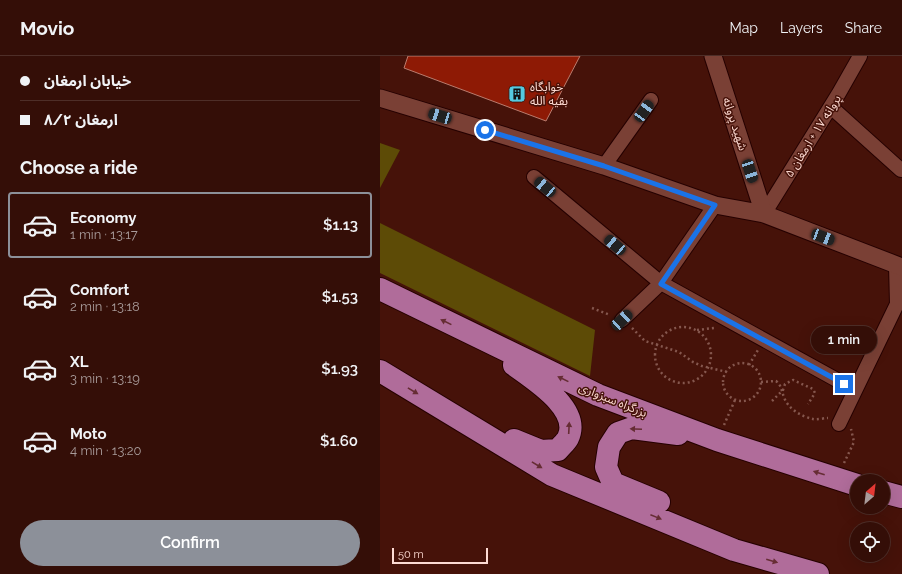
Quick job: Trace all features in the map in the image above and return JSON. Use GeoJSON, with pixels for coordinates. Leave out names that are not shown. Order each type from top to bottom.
{"type":"FeatureCollection","features":[{"type":"Feature","properties":{"kind":"highway","name":"بزرگراه سبزواری"},"geometry":{"type":"LineString","coordinates":[[380,289],[598,395],[716,440],[850,484]]}},
{"type":"Feature","properties":{"kind":"highway"},"geometry":{"type":"LineString","coordinates":[[453,415],[541,451],[558,450],[568,438],[570,422],[565,408],[549,392],[474,335]]}},
{"type":"Feature","properties":{"kind":"highway"},"geometry":{"type":"LineString","coordinates":[[380,371],[552,475],[745,553],[818,574]]}},
{"type":"Feature","properties":{"kind":"highway"},"geometry":{"type":"LineString","coordinates":[[716,440],[632,428],[618,433],[608,447],[606,467],[613,483],[680,511],[745,553]]}},
{"type":"Feature","properties":{"kind":"highway"},"geometry":{"type":"LineString","coordinates":[[890,494],[902,497]]}},
{"type":"Feature","properties":{"kind":"street","name":"شهید پروانه"},"geometry":{"type":"LineString","coordinates":[[713,56],[764,214]]}},
{"type":"Feature","properties":{"kind":"street","name":"پروانه ۱۷ + ارمغان ۵"},"geometry":{"type":"LineString","coordinates":[[764,214],[831,107],[860,56]]}},
{"type":"Feature","properties":{"kind":"street"},"geometry":{"type":"LineString","coordinates":[[380,98],[604,166],[715,205],[764,214],[899,266],[899,307],[855,390],[840,422]]}},
{"type":"Feature","properties":{"kind":"street"},"geometry":{"type":"LineString","coordinates":[[604,166],[651,100]]}},
{"type":"Feature","properties":{"kind":"street"},"geometry":{"type":"LineString","coordinates":[[831,107],[901,170]]}},
{"type":"Feature","properties":{"kind":"street"},"geometry":{"type":"LineString","coordinates":[[534,177],[661,284],[855,390]]}},
{"type":"Feature","properties":{"kind":"street"},"geometry":{"type":"LineString","coordinates":[[622,320],[661,284],[715,205]]}},
{"type":"Feature","properties":{"kind":"path"},"geometry":{"type":"LineString","coordinates":[[592,308],[622,320],[645,341],[679,352],[692,362],[708,368],[727,372]]}},
{"type":"Feature","properties":{"kind":"path"},"geometry":{"type":"LineString","coordinates":[[683,327],[697,330],[708,340],[711,361],[708,368],[698,379],[691,382],[677,382],[670,379],[660,369],[656,362],[657,346],[663,335],[676,328],[683,327]]}},
{"type":"Feature","properties":{"kind":"path"},"geometry":{"type":"LineString","coordinates":[[742,363],[749,365],[759,374],[761,382],[760,389],[750,399],[743,401],[735,400],[729,396],[725,390],[723,383],[727,372],[734,365],[742,363]]}},
{"type":"Feature","properties":{"kind":"path"},"geometry":{"type":"LineString","coordinates":[[772,401],[783,390],[785,384],[793,380],[807,386],[815,393],[815,396],[808,404]]}},
{"type":"Feature","properties":{"kind":"path"},"geometry":{"type":"LineString","coordinates":[[761,382],[776,381],[783,390],[784,398],[799,414],[813,420],[830,418],[840,422],[851,430],[854,442],[837,479]]}},
{"type":"Feature","properties":{"kind":"path"},"geometry":{"type":"LineString","coordinates":[[716,440],[735,400]]}},
{"type":"Feature","properties":{"kind":"shaded area"},"geometry":{"type":"Polygon","coordinates":[[[380,143],[400,150],[380,188],[380,143]]]}},
{"type":"Feature","properties":{"kind":"shaded area"},"geometry":{"type":"Polygon","coordinates":[[[380,223],[595,330],[590,376],[380,273],[380,223]]]}},
{"type":"Feature","properties":{"kind":"building","name":"خوابگاه بقیه الله"},"geometry":{"type":"Polygon","coordinates":[[[408,56],[580,56],[546,121],[404,68],[408,56]]]}},
{"type":"Feature","properties":{"kind":"place","name":"خوابگاه بقیه الله"},"geometry":{"type":"Point","coordinates":[517,94]}},
{"type":"Feature","properties":{"kind":"route"},"geometry":{"type":"LineString","coordinates":[[485,130],[604,166],[715,205],[661,284],[844,384]]}}]}
